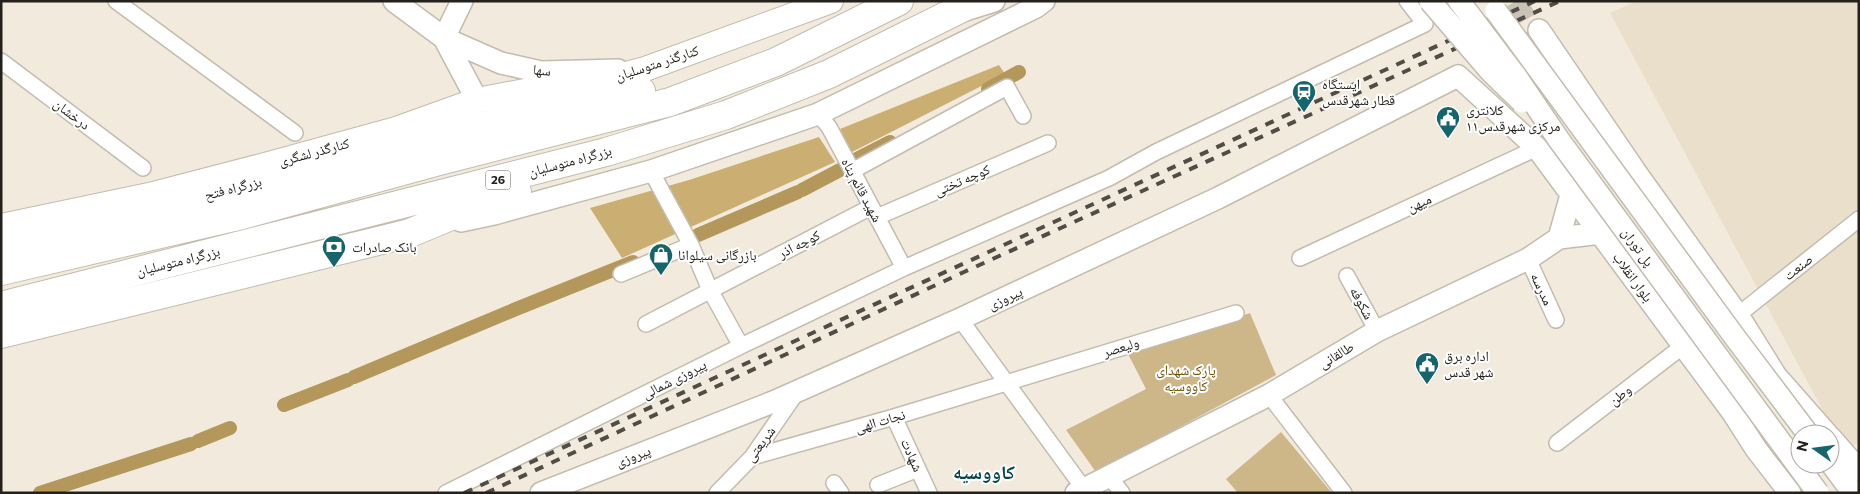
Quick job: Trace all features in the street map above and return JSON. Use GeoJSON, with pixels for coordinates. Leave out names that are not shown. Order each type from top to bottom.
{"type":"FeatureCollection","features":[{"type":"Feature","properties":{"kind":"highway"},"geometry":{"type":"LineString","coordinates":[[1,271],[242,215],[440,161],[670,102],[776,62],[899,1]]}},
{"type":"Feature","properties":{"kind":"highway","name":"بزرگراه متوسلیان"},"geometry":{"type":"LineString","coordinates":[[1,306],[606,152],[726,115],[821,78],[976,1]]}},
{"type":"Feature","properties":{"kind":"highway","name":"بزرگراه فتح"},"geometry":{"type":"LineString","coordinates":[[1,248],[465,129],[776,62]]}},
{"type":"Feature","properties":{"kind":"highway"},"geometry":{"type":"LineString","coordinates":[[1,334],[410,233],[492,200],[569,178],[606,152]]}},
{"type":"Feature","properties":{"kind":"main road","name":"کنارگذر متوسلیان"},"geometry":{"type":"LineString","coordinates":[[477,100],[546,87],[595,82],[645,69],[831,1]]}},
{"type":"Feature","properties":{"kind":"main road"},"geometry":{"type":"LineString","coordinates":[[465,129],[595,82]]}},
{"type":"Feature","properties":{"kind":"main road","name":"کنارگذر لشگری"},"geometry":{"type":"LineString","coordinates":[[1,226],[149,195],[396,130],[477,100]]}},
{"type":"Feature","properties":{"kind":"street"},"geometry":{"type":"LineString","coordinates":[[116,1],[295,133]]}},
{"type":"Feature","properties":{"kind":"street","name":"سها"},"geometry":{"type":"LineString","coordinates":[[394,1],[444,38],[502,63],[541,72],[645,69]]}},
{"type":"Feature","properties":{"kind":"street"},"geometry":{"type":"LineString","coordinates":[[444,38],[462,1]]}},
{"type":"Feature","properties":{"kind":"street"},"geometry":{"type":"LineString","coordinates":[[950,15],[994,1]]}},
{"type":"Feature","properties":{"kind":"street"},"geometry":{"type":"LineString","coordinates":[[1407,1],[1425,24]]}},
{"type":"Feature","properties":{"kind":"street"},"geometry":{"type":"LineString","coordinates":[[1430,1],[1491,72],[1559,140]]}},
{"type":"Feature","properties":{"kind":"street","name":"پیروزی شمالی"},"geometry":{"type":"LineString","coordinates":[[446,493],[741,346],[904,268],[1108,178],[1156,152],[1425,24],[1455,7],[1452,1]]}},
{"type":"Feature","properties":{"kind":"street","name":"پل توران"},"geometry":{"type":"LineString","coordinates":[[1459,1],[1818,493]]}},
{"type":"Feature","properties":{"kind":"street"},"geometry":{"type":"LineString","coordinates":[[410,233],[494,214],[651,170],[818,114],[1044,3]]}},
{"type":"Feature","properties":{"kind":"street","name":"پل توران"},"geometry":{"type":"LineString","coordinates":[[1492,4],[1800,424]]}},
{"type":"Feature","properties":{"kind":"street"},"geometry":{"type":"LineString","coordinates":[[1537,31],[1632,174],[1738,315],[1776,376],[1818,424]]}},
{"type":"Feature","properties":{"kind":"street","name":"سها"},"geometry":{"type":"LineString","coordinates":[[444,38],[477,100]]}},
{"type":"Feature","properties":{"kind":"street","name":"درخشان"},"geometry":{"type":"LineString","coordinates":[[1,61],[143,168]]}},
{"type":"Feature","properties":{"kind":"street","name":"بلوار انقلاب"},"geometry":{"type":"LineString","coordinates":[[1458,76],[1537,148],[1601,232],[1790,493]]}},
{"type":"Feature","properties":{"kind":"street","name":"پیروزی"},"geometry":{"type":"LineString","coordinates":[[541,493],[798,391],[960,319],[1218,198],[1458,76]]}},
{"type":"Feature","properties":{"kind":"street"},"geometry":{"type":"LineString","coordinates":[[852,171],[1007,87],[1022,116]]}},
{"type":"Feature","properties":{"kind":"street","name":"شهید قائم پناه"},"geometry":{"type":"LineString","coordinates":[[818,114],[829,127],[904,268]]}},
{"type":"Feature","properties":{"kind":"street","name":"کوچه تختی"},"geometry":{"type":"LineString","coordinates":[[874,212],[1048,143]]}},
{"type":"Feature","properties":{"kind":"street","name":"میهن"},"geometry":{"type":"LineString","coordinates":[[1300,258],[1537,148]]}},
{"type":"Feature","properties":{"kind":"street"},"geometry":{"type":"LineString","coordinates":[[651,170],[691,245],[710,290],[741,346]]}},
{"type":"Feature","properties":{"kind":"street"},"geometry":{"type":"LineString","coordinates":[[1587,216],[1632,174]]}},
{"type":"Feature","properties":{"kind":"street"},"geometry":{"type":"LineString","coordinates":[[1559,238],[1571,195]]}},
{"type":"Feature","properties":{"kind":"street","name":"کوچه اذر"},"geometry":{"type":"LineString","coordinates":[[646,324],[710,290],[874,212]]}},
{"type":"Feature","properties":{"kind":"street","name":"صنعت"},"geometry":{"type":"LineString","coordinates":[[1738,315],[1859,219]]}},
{"type":"Feature","properties":{"kind":"street","name":"طالقانی"},"geometry":{"type":"LineString","coordinates":[[1080,491],[1269,395],[1377,331],[1528,259],[1559,238],[1601,232]]}},
{"type":"Feature","properties":{"kind":"street"},"geometry":{"type":"LineString","coordinates":[[621,274],[691,245]]}},
{"type":"Feature","properties":{"kind":"street","name":"مدرسه"},"geometry":{"type":"LineString","coordinates":[[1528,259],[1556,320]]}},
{"type":"Feature","properties":{"kind":"street","name":"شکوفه"},"geometry":{"type":"LineString","coordinates":[[1347,276],[1377,331]]}},
{"type":"Feature","properties":{"kind":"street","name":"ولیعصر"},"geometry":{"type":"LineString","coordinates":[[1007,382],[1236,313]]}},
{"type":"Feature","properties":{"kind":"street"},"geometry":{"type":"LineString","coordinates":[[960,319],[1007,382],[1080,491]]}},
{"type":"Feature","properties":{"kind":"street","name":"وطن"},"geometry":{"type":"LineString","coordinates":[[1558,444],[1683,346]]}},
{"type":"Feature","properties":{"kind":"street"},"geometry":{"type":"LineString","coordinates":[[1733,413],[1776,376]]}},
{"type":"Feature","properties":{"kind":"street","name":"نجات الهی"},"geometry":{"type":"LineString","coordinates":[[752,457],[894,417],[1007,382]]}},
{"type":"Feature","properties":{"kind":"street","name":"شریعتی"},"geometry":{"type":"LineString","coordinates":[[717,493],[752,457],[798,391]]}},
{"type":"Feature","properties":{"kind":"street"},"geometry":{"type":"LineString","coordinates":[[1269,395],[1344,493]]}},
{"type":"Feature","properties":{"kind":"street","name":"شهادت"},"geometry":{"type":"LineString","coordinates":[[894,417],[929,493]]}},
{"type":"Feature","properties":{"kind":"street"},"geometry":{"type":"LineString","coordinates":[[1840,448],[1859,470]]}},
{"type":"Feature","properties":{"kind":"street"},"geometry":{"type":"LineString","coordinates":[[878,484],[918,469]]}},
{"type":"Feature","properties":{"kind":"street"},"geometry":{"type":"LineString","coordinates":[[1839,474],[1853,493]]}},
{"type":"Feature","properties":{"kind":"street"},"geometry":{"type":"LineString","coordinates":[[1109,476],[1122,493]]}},
{"type":"Feature","properties":{"kind":"shaded area"},"geometry":{"type":"Polygon","coordinates":[[[1637,1],[1859,1],[1859,442],[1845,452],[1840,443],[1840,424],[1830,424],[1610,13],[1637,1]]]}},
{"type":"Feature","properties":{"kind":"shaded area"},"geometry":{"type":"Polygon","coordinates":[[[999,65],[1005,74],[852,152],[840,129],[999,65]]]}},
{"type":"Feature","properties":{"kind":"shaded area"},"geometry":{"type":"Polygon","coordinates":[[[819,137],[835,162],[622,258],[590,208],[689,180],[819,137]]]}},
{"type":"Feature","properties":{"kind":"green space","name":"پارک شهدای کاووسیه"},"geometry":{"type":"Polygon","coordinates":[[[1250,313],[1276,375],[1096,472],[1066,430],[1146,389],[1128,354],[1250,313]]]}},
{"type":"Feature","properties":{"kind":"green space"},"geometry":{"type":"Polygon","coordinates":[[[1281,432],[1332,493],[1238,493],[1226,479],[1281,432]]]}},
{"type":"Feature","properties":{"kind":"waterway"},"geometry":{"type":"LineString","coordinates":[[988,89],[1019,72]]}},
{"type":"Feature","properties":{"kind":"waterway"},"geometry":{"type":"LineString","coordinates":[[853,161],[890,142]]}},
{"type":"Feature","properties":{"kind":"waterway"},"geometry":{"type":"LineString","coordinates":[[802,190],[840,170]]}},
{"type":"Feature","properties":{"kind":"waterway"},"geometry":{"type":"LineString","coordinates":[[698,235],[798,192]]}},
{"type":"Feature","properties":{"kind":"waterway"},"geometry":{"type":"LineString","coordinates":[[354,377],[633,262]]}},
{"type":"Feature","properties":{"kind":"waterway"},"geometry":{"type":"LineString","coordinates":[[284,405],[348,380]]}},
{"type":"Feature","properties":{"kind":"waterway"},"geometry":{"type":"LineString","coordinates":[[198,441],[230,428]]}},
{"type":"Feature","properties":{"kind":"waterway"},"geometry":{"type":"LineString","coordinates":[[40,493],[191,444]]}},
{"type":"Feature","properties":{"kind":"tunnel"},"geometry":{"type":"LineString","coordinates":[[1516,1],[1534,32]]}},
{"type":"Feature","properties":{"kind":"railway"},"geometry":{"type":"LineString","coordinates":[[464,493],[1535,1]]}},
{"type":"Feature","properties":{"kind":"railway"},"geometry":{"type":"LineString","coordinates":[[486,493],[964,272],[1560,1]]}},
{"type":"Feature","properties":{"kind":"place","name":"ایستگاه قطار شهرقدس"},"geometry":{"type":"Point","coordinates":[1304,113]}},
{"type":"Feature","properties":{"kind":"place","name":"کلانتری ۱۱مرکزی شهرقدس"},"geometry":{"type":"Point","coordinates":[1448,139]}},
{"type":"Feature","properties":{"kind":"place","name":"بانک صادرات"},"geometry":{"type":"Point","coordinates":[334,268]}},
{"type":"Feature","properties":{"kind":"place","name":"بازرگانی سیلوانا"},"geometry":{"type":"Point","coordinates":[661,276]}},
{"type":"Feature","properties":{"kind":"place","name":"اداره برق شهر قدس"},"geometry":{"type":"Point","coordinates":[1427,385]}},
{"type":"Feature","properties":{"kind":"district","name":"کاووسیه"},"geometry":{"type":"Point","coordinates":[984,472]}}]}
